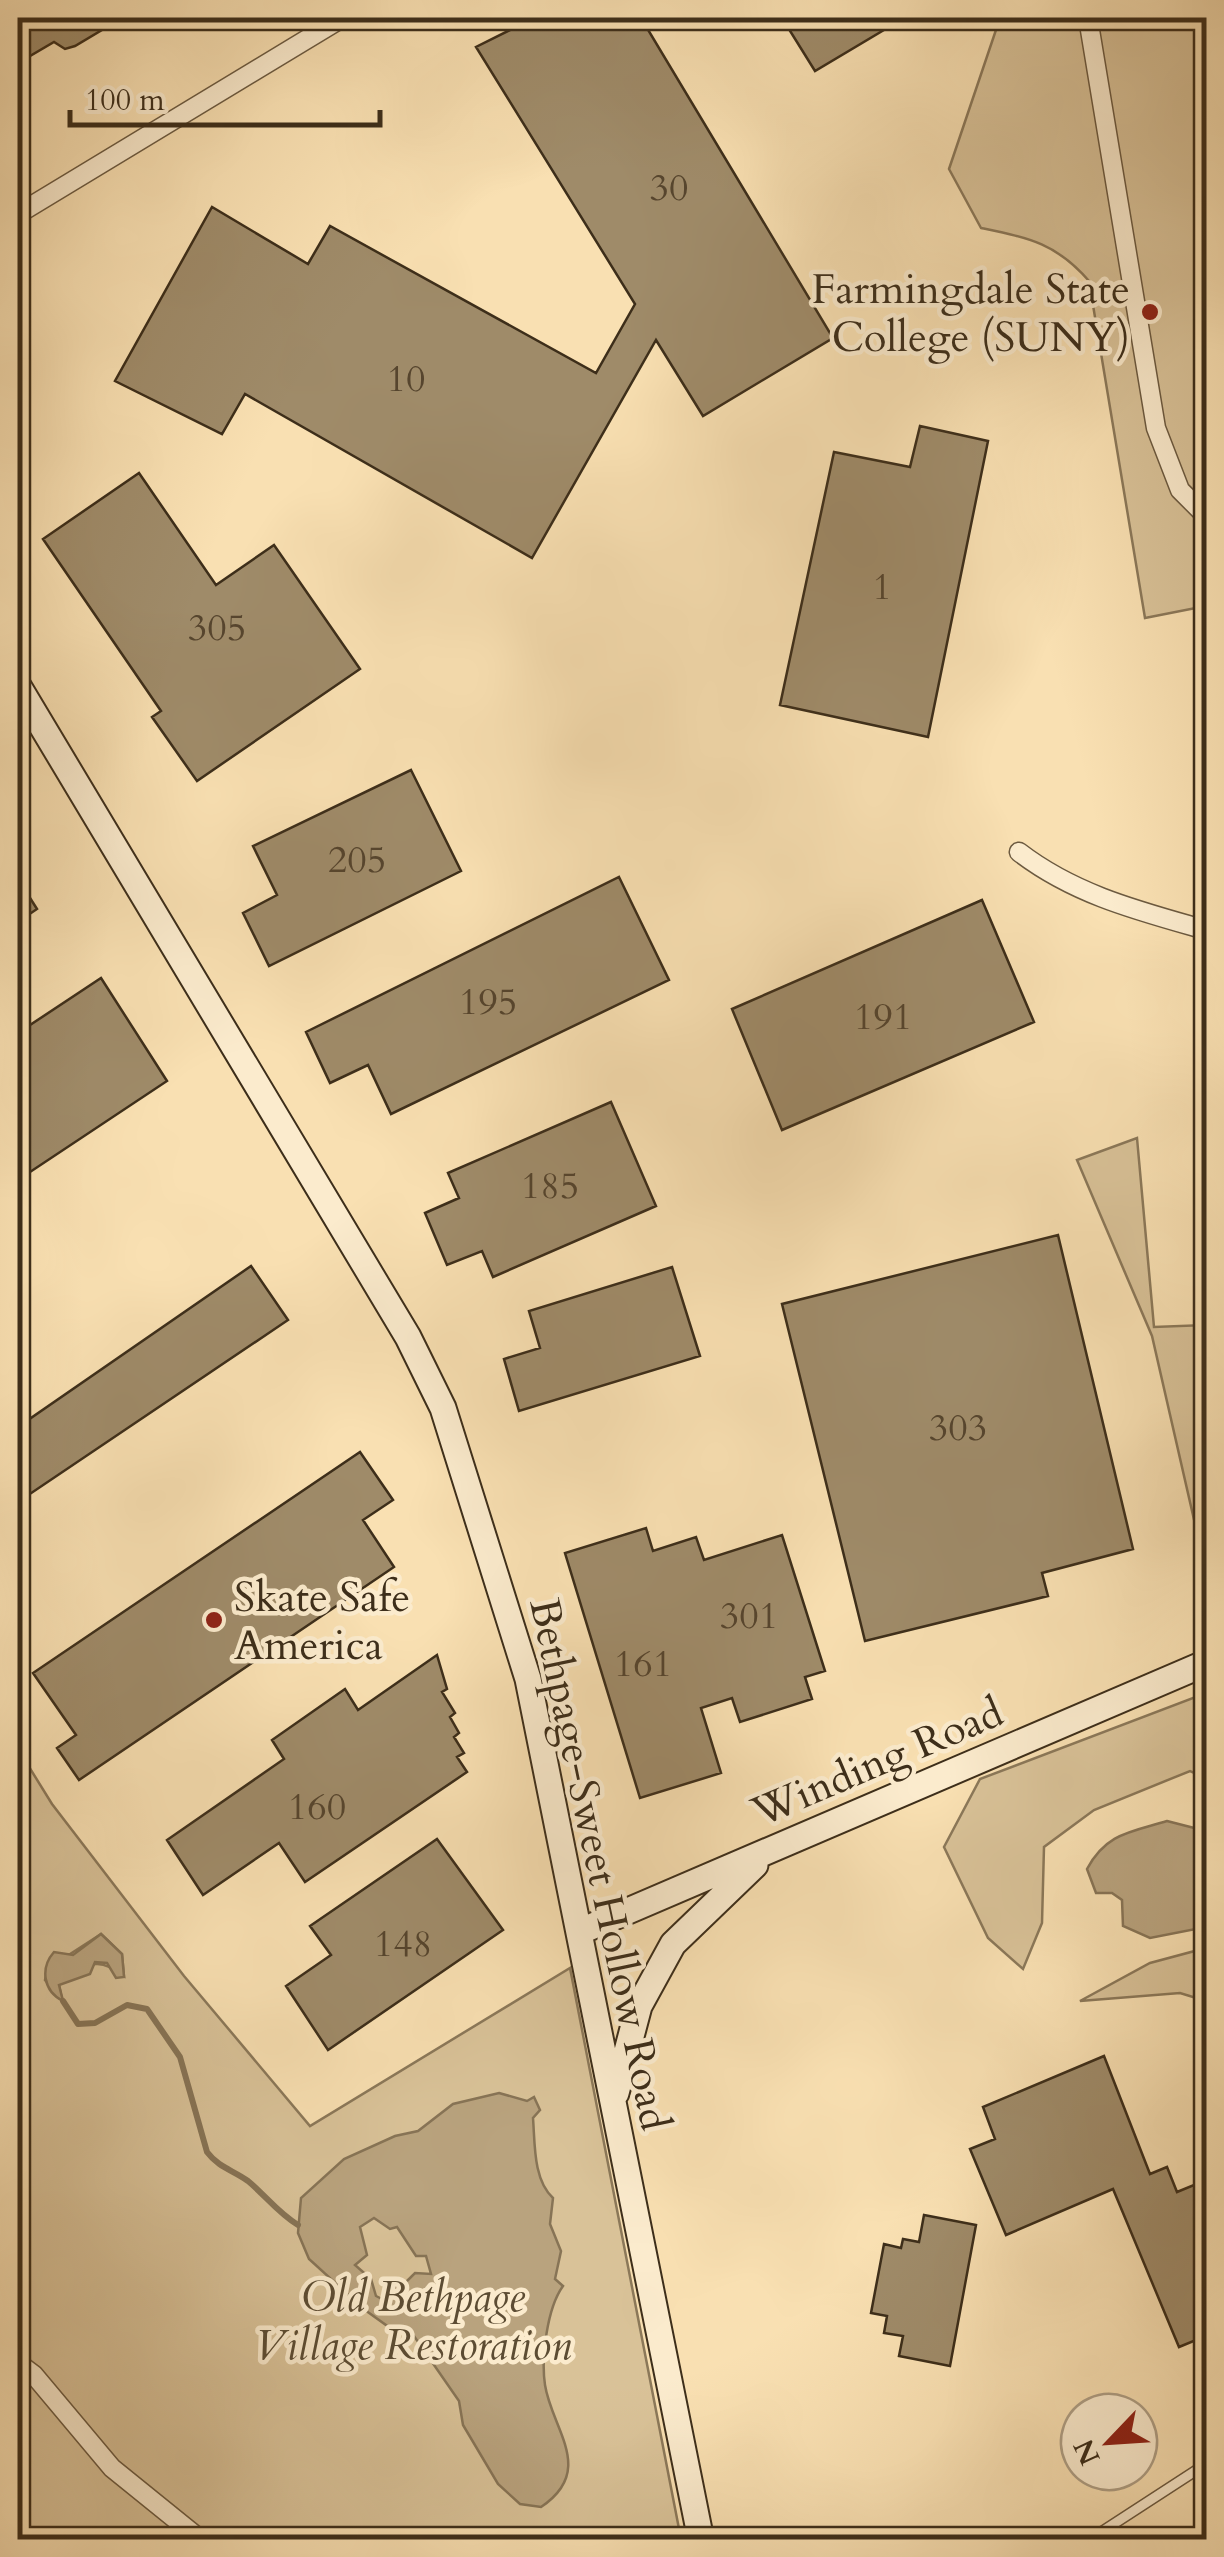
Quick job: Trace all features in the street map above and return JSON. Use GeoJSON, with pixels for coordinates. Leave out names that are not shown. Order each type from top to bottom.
{"type":"FeatureCollection","features":[{"type":"Feature","properties":{"kind":"main road","name":"Bethpage-Sweet Hollow Road"},"geometry":{"type":"LineString","coordinates":[[18,686],[418,1353],[443,1408],[528,1680],[701,2540]]}},
{"type":"Feature","properties":{"kind":"main road","name":"Winding Road"},"geometry":{"type":"LineString","coordinates":[[579,1932],[1206,1663]]}},
{"type":"Feature","properties":{"kind":"main road"},"geometry":{"type":"LineString","coordinates":[[613,2103],[638,2006],[673,1944],[770,1850]]}},
{"type":"Feature","properties":{"kind":"street"},"geometry":{"type":"LineString","coordinates":[[18,214],[342,18]]}},
{"type":"Feature","properties":{"kind":"street"},"geometry":{"type":"LineString","coordinates":[[1088,18],[1156,428],[1180,490],[1206,516]]}},
{"type":"Feature","properties":{"kind":"street"},"geometry":{"type":"LineString","coordinates":[[1019,852],[1071,886],[1103,900],[1206,930]]}},
{"type":"Feature","properties":{"kind":"street"},"geometry":{"type":"LineString","coordinates":[[18,2362],[34,2375],[112,2468],[200,2540]]}},
{"type":"Feature","properties":{"kind":"lane"},"geometry":{"type":"LineString","coordinates":[[1088,2540],[1206,2464]]}},
{"type":"Feature","properties":{"kind":"green space","name":"Farmingdale State College (SUNY)"},"geometry":{"type":"Polygon","coordinates":[[[1000,18],[1206,18],[1206,606],[1145,618],[1089,281],[1065,258],[1041,244],[981,228],[949,169],[1000,18]]]}},
{"type":"Feature","properties":{"kind":"green space"},"geometry":{"type":"Polygon","coordinates":[[[1137,1138],[1154,1327],[1206,1325],[1206,1572],[1152,1336],[1077,1160],[1137,1138]]]}},
{"type":"Feature","properties":{"kind":"green space"},"geometry":{"type":"Polygon","coordinates":[[[1206,1693],[1206,1778],[1190,1771],[1094,1810],[1044,1847],[1042,1923],[1023,1969],[988,1938],[944,1847],[980,1779],[1206,1693]]]}},
{"type":"Feature","properties":{"kind":"green space","name":"Old Bethpage Village Restoration"},"geometry":{"type":"Polygon","coordinates":[[[18,1749],[52,1804],[184,1976],[310,2126],[570,1968],[681,2539],[18,2539],[18,1749]],[[101,1934],[47,1969],[45,1980],[62,1999],[59,1985],[91,1965],[105,1965],[124,1976],[122,1954],[101,1934]]]}},
{"type":"Feature","properties":{"kind":"green space"},"geometry":{"type":"Polygon","coordinates":[[[1206,1948],[1206,2001],[1180,1993],[1080,2001],[1150,1963],[1206,1948]]]}},
{"type":"Feature","properties":{"kind":"shaded area"},"geometry":{"type":"Polygon","coordinates":[[[1167,1821],[1206,1831],[1206,1927],[1150,1938],[1123,1926],[1122,1900],[1112,1893],[1096,1893],[1087,1869],[1111,1841],[1167,1821]]]}},
{"type":"Feature","properties":{"kind":"shaded area"},"geometry":{"type":"Polygon","coordinates":[[[101,1934],[122,1954],[124,1977],[116,1978],[107,1963],[95,1962],[90,1974],[59,1985],[63,2001],[56,1997],[45,1972],[54,1952],[73,1955],[101,1934]]]}},
{"type":"Feature","properties":{"kind":"shaded area"},"geometry":{"type":"Polygon","coordinates":[[[499,2093],[527,2101],[534,2097],[540,2110],[533,2118],[536,2161],[546,2190],[553,2198],[550,2224],[561,2251],[555,2279],[563,2286],[549,2320],[544,2374],[568,2464],[566,2479],[541,2507],[520,2504],[498,2484],[463,2425],[459,2401],[414,2336],[393,2330],[365,2310],[309,2259],[298,2233],[301,2198],[344,2159],[395,2136],[418,2131],[453,2104],[499,2093]],[[374,2218],[360,2227],[367,2255],[355,2265],[371,2279],[376,2296],[382,2299],[395,2283],[406,2282],[415,2273],[431,2274],[426,2256],[416,2256],[397,2227],[390,2229],[374,2218]]]}},
{"type":"Feature","properties":{"kind":"building"},"geometry":{"type":"Polygon","coordinates":[[[18,18],[122,18],[75,46],[65,49],[54,42],[18,63],[18,18]]]}},
{"type":"Feature","properties":{"kind":"building"},"geometry":{"type":"Polygon","coordinates":[[[534,18],[641,18],[833,338],[703,416],[656,340],[532,558],[245,394],[222,434],[115,381],[212,207],[308,264],[330,226],[596,373],[635,304],[476,47],[534,18]]]}},
{"type":"Feature","properties":{"kind":"building"},"geometry":{"type":"Polygon","coordinates":[[[782,18],[904,18],[815,71],[782,18]]]}},
{"type":"Feature","properties":{"kind":"building"},"geometry":{"type":"Polygon","coordinates":[[[920,426],[988,441],[928,737],[780,705],[834,452],[910,467],[920,426]]]}},
{"type":"Feature","properties":{"kind":"building"},"geometry":{"type":"Polygon","coordinates":[[[139,473],[216,585],[274,545],[360,669],[197,781],[152,717],[161,711],[43,539],[139,473]]]}},
{"type":"Feature","properties":{"kind":"building"},"geometry":{"type":"Polygon","coordinates":[[[411,770],[461,871],[269,966],[243,913],[277,895],[253,846],[411,770]]]}},
{"type":"Feature","properties":{"kind":"building"},"geometry":{"type":"Polygon","coordinates":[[[619,877],[669,980],[391,1114],[368,1065],[330,1083],[306,1032],[619,877]]]}},
{"type":"Feature","properties":{"kind":"building"},"geometry":{"type":"Polygon","coordinates":[[[18,879],[37,909],[18,922],[18,879]]]}},
{"type":"Feature","properties":{"kind":"building"},"geometry":{"type":"Polygon","coordinates":[[[982,900],[1034,1022],[782,1130],[732,1009],[982,900]]]}},
{"type":"Feature","properties":{"kind":"building"},"geometry":{"type":"Polygon","coordinates":[[[101,978],[167,1081],[18,1180],[18,1033],[101,978]]]}},
{"type":"Feature","properties":{"kind":"building"},"geometry":{"type":"Polygon","coordinates":[[[611,1102],[656,1206],[493,1277],[482,1251],[447,1265],[425,1213],[459,1198],[448,1173],[611,1102]]]}},
{"type":"Feature","properties":{"kind":"building"},"geometry":{"type":"Polygon","coordinates":[[[1058,1235],[1133,1549],[1042,1573],[1048,1596],[865,1641],[782,1304],[1058,1235]]]}},
{"type":"Feature","properties":{"kind":"building"},"geometry":{"type":"Polygon","coordinates":[[[251,1266],[288,1320],[18,1502],[18,1427],[251,1266]]]}},
{"type":"Feature","properties":{"kind":"building"},"geometry":{"type":"Polygon","coordinates":[[[672,1267],[700,1356],[519,1411],[504,1359],[540,1348],[529,1311],[672,1267]]]}},
{"type":"Feature","properties":{"kind":"building","name":"Skate Safe America"},"geometry":{"type":"Polygon","coordinates":[[[360,1452],[393,1500],[363,1520],[394,1567],[79,1780],[57,1748],[76,1735],[33,1673],[360,1452]]]}},
{"type":"Feature","properties":{"kind":"building"},"geometry":{"type":"Polygon","coordinates":[[[646,1528],[653,1551],[696,1537],[704,1560],[782,1535],[825,1671],[805,1677],[812,1699],[740,1722],[732,1698],[701,1708],[721,1773],[640,1798],[565,1553],[646,1528]]]}},
{"type":"Feature","properties":{"kind":"building"},"geometry":{"type":"Polygon","coordinates":[[[437,1655],[447,1689],[442,1692],[455,1713],[450,1717],[459,1733],[454,1737],[464,1753],[457,1757],[467,1772],[305,1882],[279,1843],[203,1895],[167,1840],[284,1759],[272,1740],[345,1689],[358,1710],[437,1655]]]}},
{"type":"Feature","properties":{"kind":"building"},"geometry":{"type":"Polygon","coordinates":[[[437,1839],[503,1930],[328,2050],[286,1986],[331,1955],[310,1926],[437,1839]]]}},
{"type":"Feature","properties":{"kind":"building"},"geometry":{"type":"Polygon","coordinates":[[[1104,2056],[1150,2174],[1167,2167],[1177,2192],[1206,2180],[1206,2336],[1179,2347],[1113,2189],[1006,2235],[970,2149],[995,2139],[983,2107],[1104,2056]]]}},
{"type":"Feature","properties":{"kind":"building"},"geometry":{"type":"Polygon","coordinates":[[[924,2215],[976,2225],[950,2366],[899,2356],[903,2336],[884,2333],[887,2316],[871,2313],[884,2244],[901,2248],[903,2239],[919,2242],[924,2215]]]}},
{"type":"Feature","properties":{"kind":"waterway"},"geometry":{"type":"LineString","coordinates":[[63,2001],[78,2024],[95,2023],[127,2005],[147,2009],[180,2057],[207,2152],[248,2181],[298,2225]]}},
{"type":"Feature","properties":{"kind":"place","name":"Farmingdale State College (SUNY)"},"geometry":{"type":"Point","coordinates":[1150,312]}},
{"type":"Feature","properties":{"kind":"place","name":"Skate Safe America"},"geometry":{"type":"Point","coordinates":[214,1620]}}]}
